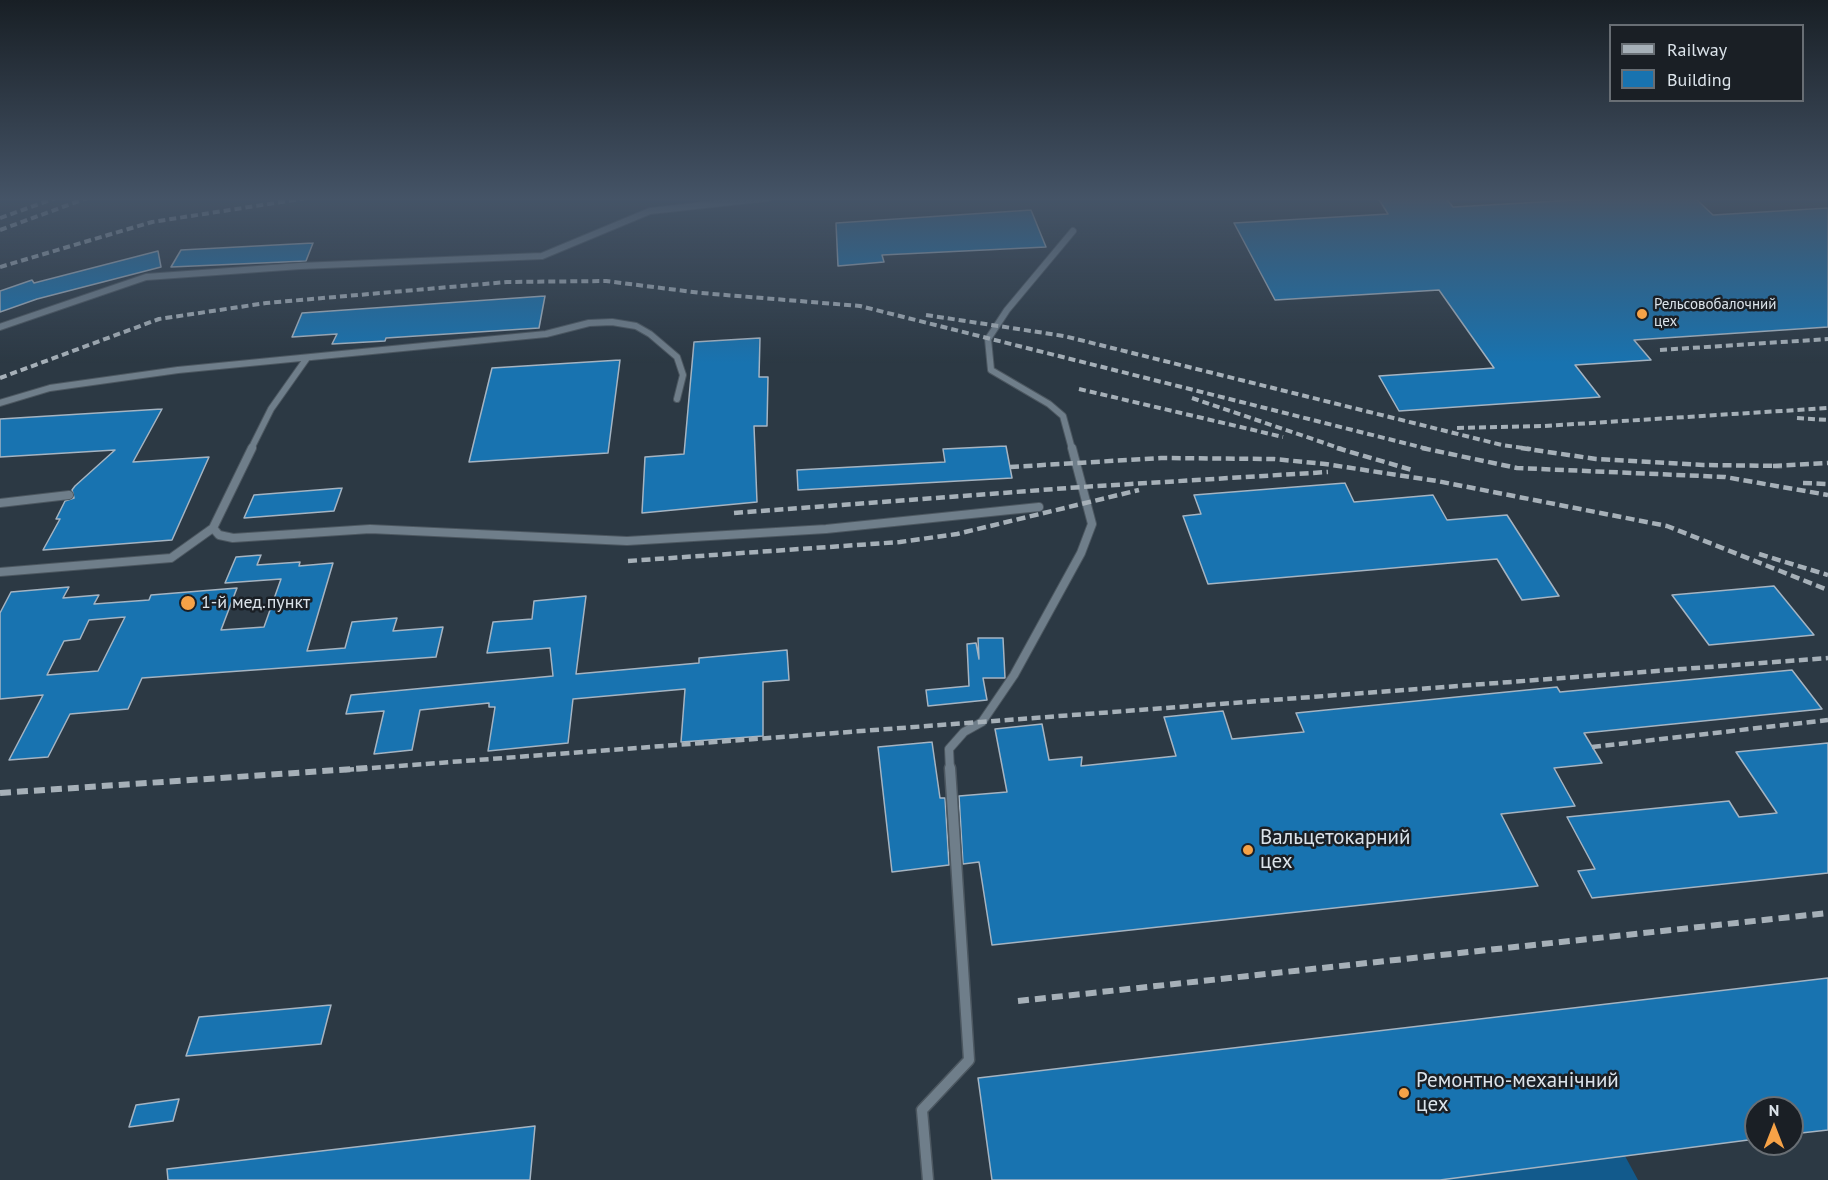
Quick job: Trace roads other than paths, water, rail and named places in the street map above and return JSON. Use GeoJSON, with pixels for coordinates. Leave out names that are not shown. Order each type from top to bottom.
{"type":"FeatureCollection","features":[{"type":"Feature","properties":{"kind":"lane"},"geometry":{"type":"LineString","coordinates":[[0,327],[146,277],[300,266],[542,256],[549,253]]}},
{"type":"Feature","properties":{"kind":"lane"},"geometry":{"type":"LineString","coordinates":[[928,1180],[922,1110],[969,1060],[949,749],[964,732],[982,722],[1014,675],[1081,553],[1092,524],[1064,416],[991,370],[988,339],[1007,310],[1055,253]]}},
{"type":"Feature","properties":{"kind":"lane"},"geometry":{"type":"LineString","coordinates":[[0,403],[50,388],[178,370],[546,334],[589,323],[612,322],[636,326],[650,334],[677,357],[683,375],[677,399]]}},
{"type":"Feature","properties":{"kind":"lane"},"geometry":{"type":"LineString","coordinates":[[0,572],[171,558],[213,528],[271,409],[306,358]]}},
{"type":"Feature","properties":{"kind":"lane"},"geometry":{"type":"LineString","coordinates":[[0,503],[69,495]]}},
{"type":"Feature","properties":{"kind":"lane"},"geometry":{"type":"LineString","coordinates":[[213,528],[219,536],[233,538],[370,529],[627,541],[826,529],[1039,507]]}},
{"type":"Feature","properties":{"kind":"railway"},"geometry":{"type":"LineString","coordinates":[[0,267],[47,253]]}},
{"type":"Feature","properties":{"kind":"railway"},"geometry":{"type":"LineString","coordinates":[[0,378],[159,319],[266,303],[507,282],[606,281],[701,293],[860,306],[1428,449]]}},
{"type":"Feature","properties":{"kind":"railway"},"geometry":{"type":"LineString","coordinates":[[926,315],[1064,336],[1502,445],[1531,449]]}},
{"type":"Feature","properties":{"kind":"railway"},"geometry":{"type":"LineString","coordinates":[[1660,350],[1828,339]]}},
{"type":"Feature","properties":{"kind":"railway"},"geometry":{"type":"LineString","coordinates":[[1079,389],[1283,437]]}},
{"type":"Feature","properties":{"kind":"railway"},"geometry":{"type":"LineString","coordinates":[[1192,398],[1342,449]]}},
{"type":"Feature","properties":{"kind":"railway"},"geometry":{"type":"LineString","coordinates":[[1457,428],[1544,426],[1828,408]]}},
{"type":"Feature","properties":{"kind":"railway"},"geometry":{"type":"LineString","coordinates":[[1797,418],[1828,420]]}},
{"type":"Feature","properties":{"kind":"railway"},"geometry":{"type":"LineString","coordinates":[[1337,448],[1412,470]]}},
{"type":"Feature","properties":{"kind":"railway"},"geometry":{"type":"LineString","coordinates":[[1422,448],[1517,468],[1725,477],[1828,495]]}},
{"type":"Feature","properties":{"kind":"railway"},"geometry":{"type":"LineString","coordinates":[[1521,448],[1596,459],[1703,465],[1775,466]]}},
{"type":"Feature","properties":{"kind":"railway"},"geometry":{"type":"LineString","coordinates":[[1010,467],[1161,458],[1274,459],[1325,464],[1437,481],[1667,526],[1828,590]]}},
{"type":"Feature","properties":{"kind":"railway"},"geometry":{"type":"LineString","coordinates":[[1775,466],[1828,463]]}},
{"type":"Feature","properties":{"kind":"railway"},"geometry":{"type":"LineString","coordinates":[[1775,466],[1782,466]]}},
{"type":"Feature","properties":{"kind":"railway"},"geometry":{"type":"LineString","coordinates":[[734,513],[1082,487],[1328,472]]}},
{"type":"Feature","properties":{"kind":"railway"},"geometry":{"type":"LineString","coordinates":[[1803,483],[1828,484]]}},
{"type":"Feature","properties":{"kind":"railway"},"geometry":{"type":"LineString","coordinates":[[628,561],[900,542],[957,534],[1139,490]]}},
{"type":"Feature","properties":{"kind":"railway"},"geometry":{"type":"LineString","coordinates":[[1759,554],[1828,575]]}},
{"type":"Feature","properties":{"kind":"railway"},"geometry":{"type":"LineString","coordinates":[[345,770],[1828,658]]}},
{"type":"Feature","properties":{"kind":"railway"},"geometry":{"type":"LineString","coordinates":[[1592,747],[1828,720]]}},
{"type":"Feature","properties":{"kind":"railway"},"geometry":{"type":"LineString","coordinates":[[0,793],[368,768]]}},
{"type":"Feature","properties":{"kind":"railway"},"geometry":{"type":"LineString","coordinates":[[1018,1001],[1828,913]]}},
{"type":"Feature","properties":{"kind":"place","name":"Рельсовобалочний цех"},"geometry":{"type":"Point","coordinates":[1642,314]}},
{"type":"Feature","properties":{"kind":"place","name":"1-й мед.пункт"},"geometry":{"type":"Point","coordinates":[188,603]}},
{"type":"Feature","properties":{"kind":"place","name":"Вальцетокарний цех"},"geometry":{"type":"Point","coordinates":[1248,850]}},
{"type":"Feature","properties":{"kind":"place","name":"Ремонтно-механічний цех"},"geometry":{"type":"Point","coordinates":[1404,1093]}}]}
